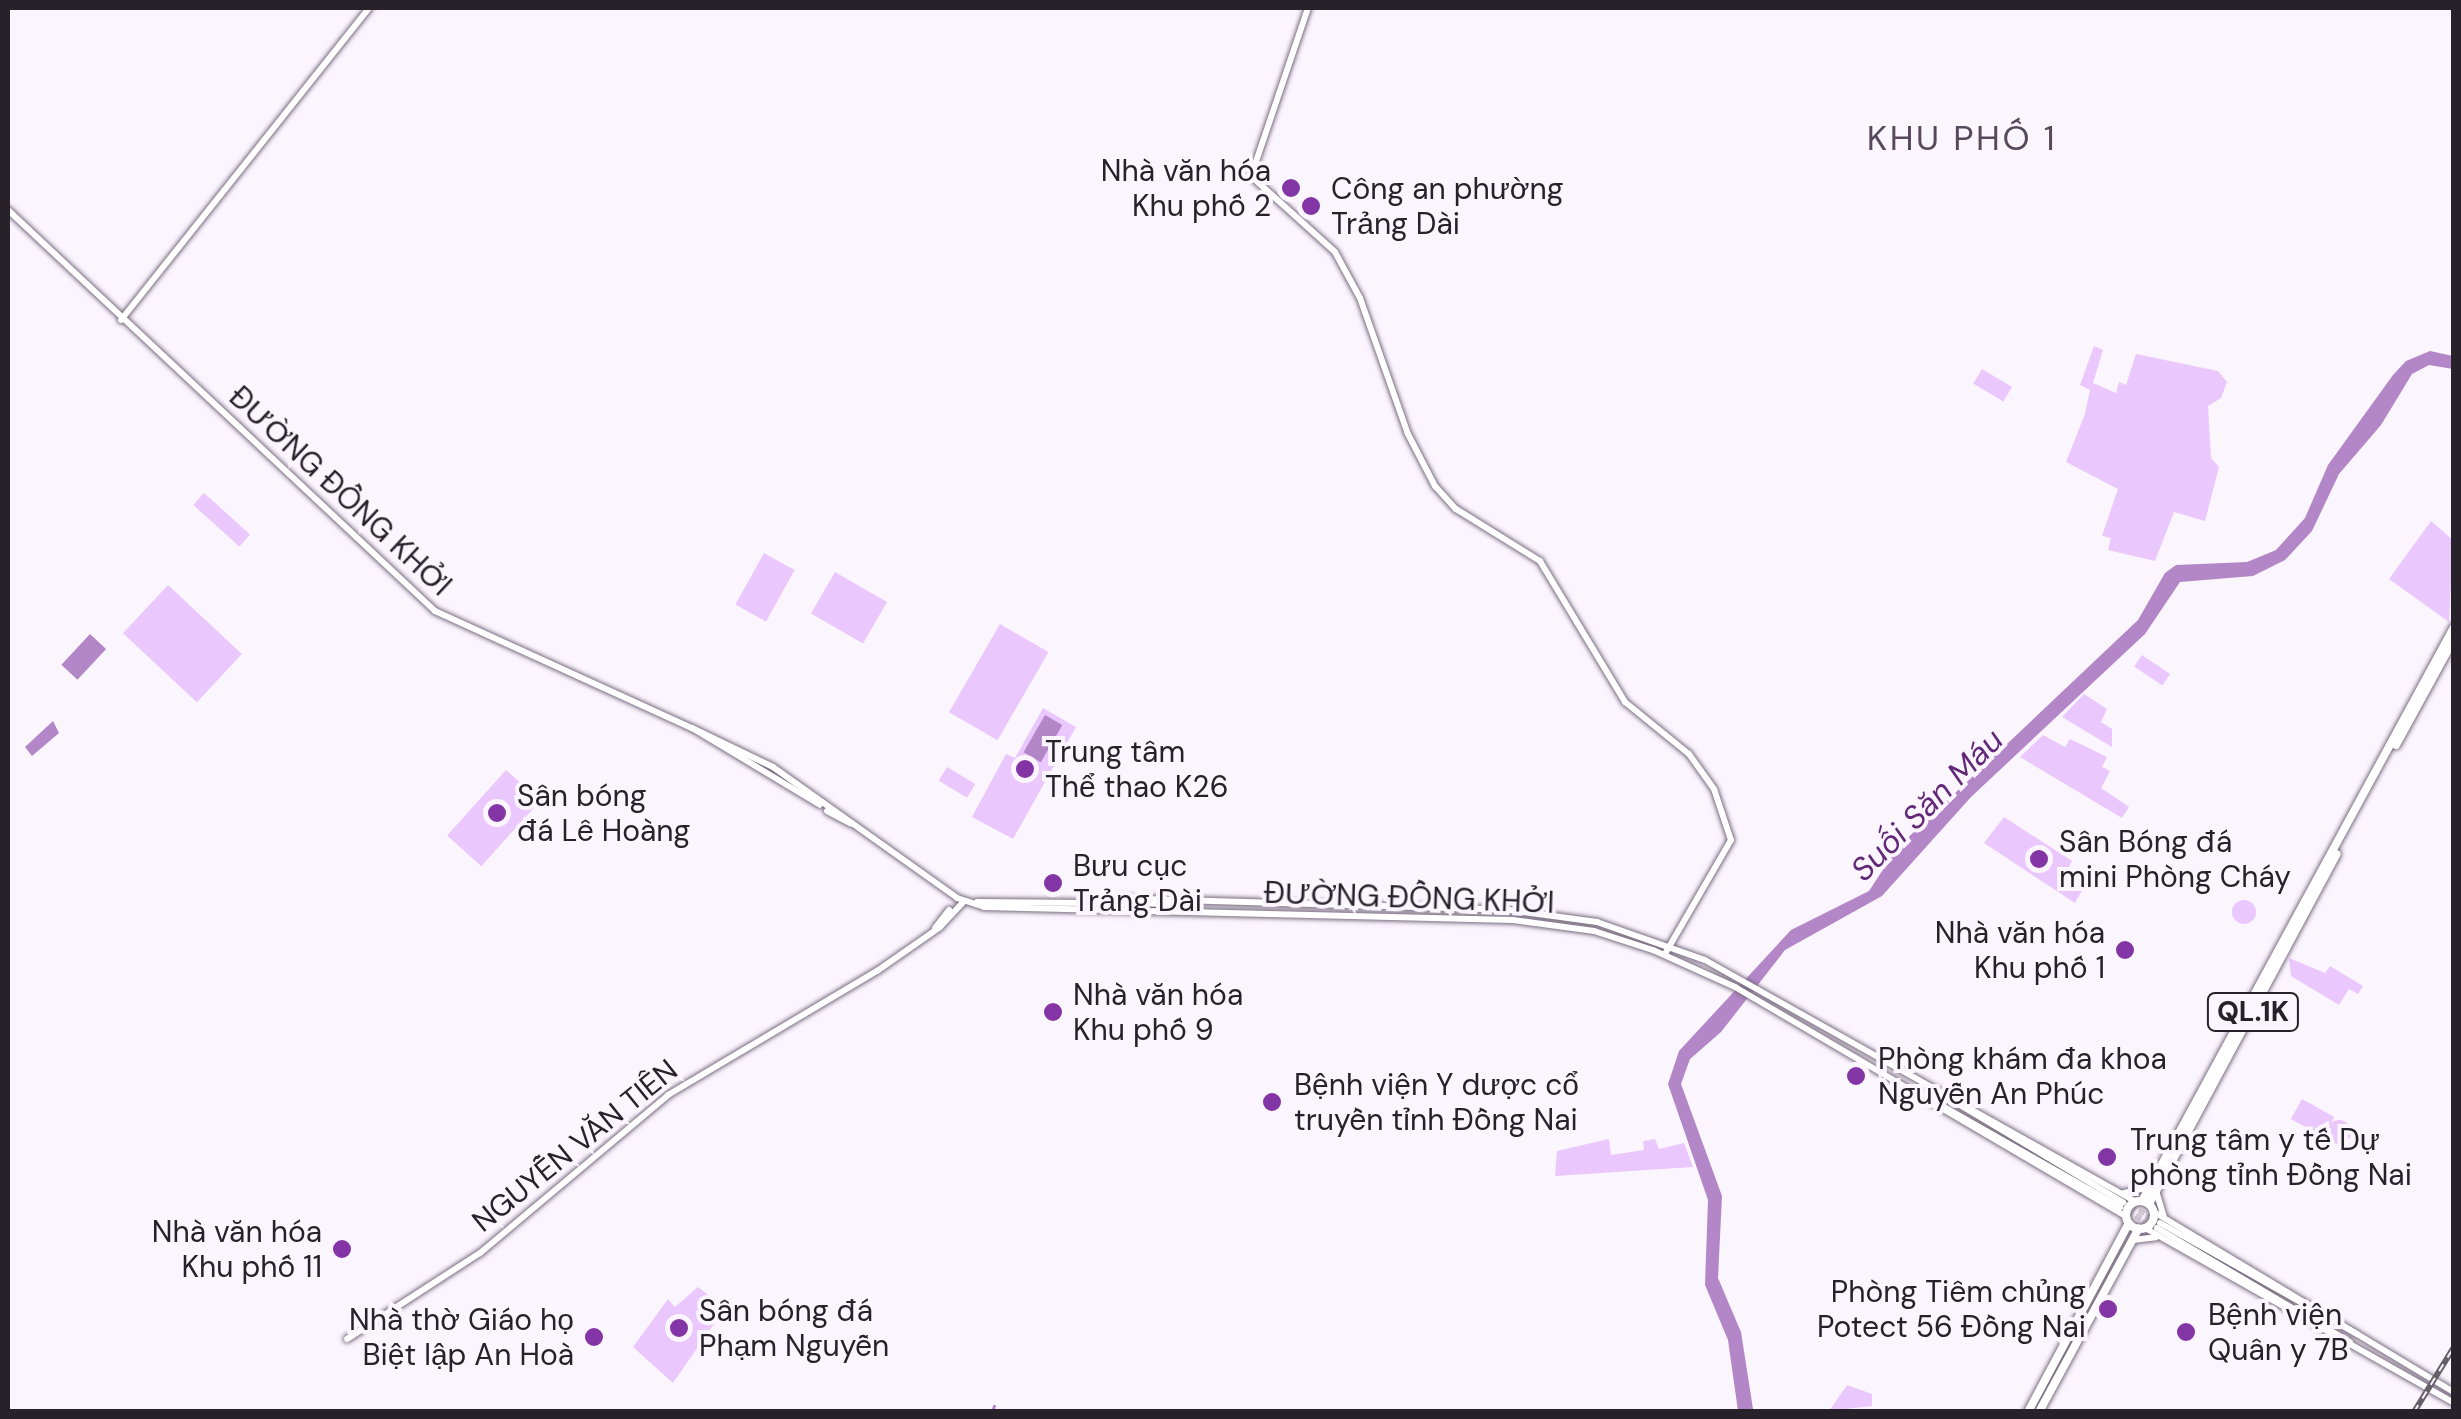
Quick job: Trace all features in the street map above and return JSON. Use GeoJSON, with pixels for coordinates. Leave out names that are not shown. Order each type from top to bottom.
{"type":"FeatureCollection","features":[{"type":"Feature","properties":{"kind":"main road"},"geometry":{"type":"LineString","coordinates":[[121,320],[369,8]]}},
{"type":"Feature","properties":{"kind":"main road"},"geometry":{"type":"LineString","coordinates":[[1308,8],[1251,176],[1335,252],[1360,298],[1408,434],[1441,494],[1540,560],[1621,696],[1689,754],[1714,789],[1731,840],[1665,954]]}},
{"type":"Feature","properties":{"kind":"main road","name":"ĐƯỜNG ĐỒNG KHỞI"},"geometry":{"type":"LineString","coordinates":[[8,210],[435,611],[764,762],[964,901],[986,898],[1324,905],[1558,914],[1670,946],[1740,978],[1922,1082],[2120,1203]]}},
{"type":"Feature","properties":{"kind":"main road","name":"QL.1K"},"geometry":{"type":"LineString","coordinates":[[2145,1205],[2454,627]]}},
{"type":"Feature","properties":{"kind":"main road","name":"QL.1K"},"geometry":{"type":"LineString","coordinates":[[2380,768],[2454,639]]}},
{"type":"Feature","properties":{"kind":"main road","name":"ĐƯỜNG ĐỒNG KHỞI"},"geometry":{"type":"LineString","coordinates":[[692,728],[817,805]]}},
{"type":"Feature","properties":{"kind":"main road","name":"ĐƯỜNG ĐỒNG KHỞI"},"geometry":{"type":"LineString","coordinates":[[829,813],[851,824]]}},
{"type":"Feature","properties":{"kind":"main road"},"geometry":{"type":"LineString","coordinates":[[984,907],[986,898]]}},
{"type":"Feature","properties":{"kind":"main road","name":"NGUYỄN VĂN TIÊN"},"geometry":{"type":"LineString","coordinates":[[347,1338],[480,1253],[681,1086],[856,985],[934,929],[964,901]]}},
{"type":"Feature","properties":{"kind":"main road","name":"ĐƯỜNG ĐỒNG KHỞI"},"geometry":{"type":"LineString","coordinates":[[1095,901],[1204,903]]}},
{"type":"Feature","properties":{"kind":"main road","name":"ĐƯỜNG ĐỒNG KHỞI"},"geometry":{"type":"LineString","coordinates":[[976,902],[984,907],[1542,922],[1665,954],[1734,987],[2120,1203]]}},
{"type":"Feature","properties":{"kind":"main road"},"geometry":{"type":"LineString","coordinates":[[1323,914],[1324,905]]}},
{"type":"Feature","properties":{"kind":"main road","name":"NGUYỄN VĂN TIÊN"},"geometry":{"type":"LineString","coordinates":[[934,929],[949,910]]}},
{"type":"Feature","properties":{"kind":"main road"},"geometry":{"type":"LineString","coordinates":[[1868,1064],[1870,1052]]}},
{"type":"Feature","properties":{"kind":"main road"},"geometry":{"type":"LineString","coordinates":[[2120,1203],[2153,1189],[2161,1223],[2454,1392]]}},
{"type":"Feature","properties":{"kind":"main road"},"geometry":{"type":"LineString","coordinates":[[2120,1203],[2145,1205],[2161,1223],[2352,1344]]}},
{"type":"Feature","properties":{"kind":"main road"},"geometry":{"type":"LineString","coordinates":[[2120,1203],[2128,1220],[2454,1403]]}},
{"type":"Feature","properties":{"kind":"main road"},"geometry":{"type":"LineString","coordinates":[[2120,1203],[2122,1235]]}},
{"type":"Feature","properties":{"kind":"main road"},"geometry":{"type":"LineString","coordinates":[[2038,1412],[2128,1220],[2145,1205]]}},
{"type":"Feature","properties":{"kind":"main road"},"geometry":{"type":"LineString","coordinates":[[2028,1412],[2142,1228],[2145,1205]]}},
{"type":"Feature","properties":{"kind":"main road"},"geometry":{"type":"LineString","coordinates":[[2133,1240],[2162,1238]]}},
{"type":"Feature","properties":{"kind":"main road"},"geometry":{"type":"LineString","coordinates":[[2430,1389],[2435,1380]]}},
{"type":"Feature","properties":{"kind":"shaded area"},"geometry":{"type":"Polygon","coordinates":[[[2094,346],[2103,350],[2093,383],[2116,393],[2119,382],[2126,385],[2136,354],[2218,371],[2227,382],[2221,398],[2208,406],[2211,458],[2219,467],[2205,521],[2174,512],[2155,561],[2108,550],[2111,538],[2102,536],[2118,489],[2066,462],[2085,414],[2090,390],[2080,385],[2094,346]]]}},
{"type":"Feature","properties":{"kind":"shaded area","name":"Suối Săn Máu"},"geometry":{"type":"Polygon","coordinates":[[[2430,351],[2453,356],[2453,369],[2429,365],[2412,374],[2381,425],[2339,474],[2312,531],[2285,560],[2253,576],[2180,582],[2145,634],[1971,797],[1882,896],[1785,950],[1721,1032],[1690,1059],[1681,1084],[1722,1196],[1718,1278],[1741,1332],[1753,1409],[1738,1411],[1728,1340],[1705,1285],[1708,1200],[1668,1084],[1679,1051],[1791,930],[1869,891],[1897,848],[2138,620],[2165,573],[2176,565],[2247,562],[2276,550],[2305,518],[2328,465],[2393,375],[2406,361],[2430,351]]]}},
{"type":"Feature","properties":{"kind":"shaded area"},"geometry":{"type":"Polygon","coordinates":[[[1982,369],[2012,387],[2003,402],[1973,384],[1982,369]]]}},
{"type":"Feature","properties":{"kind":"shaded area"},"geometry":{"type":"Polygon","coordinates":[[[204,493],[250,534],[239,546],[193,505],[204,493]]]}},
{"type":"Feature","properties":{"kind":"shaded area"},"geometry":{"type":"Polygon","coordinates":[[[2431,521],[2453,540],[2449,622],[2389,579],[2431,521]]]}},
{"type":"Feature","properties":{"kind":"shaded area"},"geometry":{"type":"Polygon","coordinates":[[[764,553],[795,570],[766,622],[735,605],[764,553]]]}},
{"type":"Feature","properties":{"kind":"shaded area"},"geometry":{"type":"Polygon","coordinates":[[[835,572],[887,602],[863,644],[811,614],[835,572]]]}},
{"type":"Feature","properties":{"kind":"shaded area"},"geometry":{"type":"Polygon","coordinates":[[[168,585],[242,654],[197,702],[123,633],[168,585]]]}},
{"type":"Feature","properties":{"kind":"shaded area"},"geometry":{"type":"Polygon","coordinates":[[[1000,624],[1048,652],[997,740],[949,712],[1000,624]]]}},
{"type":"Feature","properties":{"kind":"shaded area"},"geometry":{"type":"Polygon","coordinates":[[[90,634],[106,649],[77,680],[61,665],[90,634]]]}},
{"type":"Feature","properties":{"kind":"shaded area"},"geometry":{"type":"Polygon","coordinates":[[[2142,655],[2170,674],[2162,686],[2134,667],[2142,655]]]}},
{"type":"Feature","properties":{"kind":"shaded area"},"geometry":{"type":"Polygon","coordinates":[[[2084,694],[2107,709],[2101,722],[2112,729],[2112,747],[2062,717],[2084,694]]]}},
{"type":"Feature","properties":{"kind":"shaded area","name":"Trung tâm Thể thao K26"},"geometry":{"type":"Polygon","coordinates":[[[1043,708],[1076,727],[1013,839],[972,817],[1006,754],[1015,758],[1043,708]]]}},
{"type":"Feature","properties":{"kind":"shaded area"},"geometry":{"type":"Polygon","coordinates":[[[1045,715],[1062,725],[1041,762],[1024,752],[1045,715]]]}},
{"type":"Feature","properties":{"kind":"shaded area"},"geometry":{"type":"Polygon","coordinates":[[[53,721],[59,733],[32,756],[25,747],[53,721]]]}},
{"type":"Feature","properties":{"kind":"shaded area"},"geometry":{"type":"Polygon","coordinates":[[[2043,735],[2065,747],[2070,739],[2107,757],[2102,767],[2110,771],[2101,788],[2129,807],[2122,818],[2020,757],[2043,735]]]}},
{"type":"Feature","properties":{"kind":"shaded area"},"geometry":{"type":"Polygon","coordinates":[[[947,767],[975,784],[967,798],[939,781],[947,767]]]}},
{"type":"Feature","properties":{"kind":"shaded area","name":"Sân bóng đá Lê Hoàng"},"geometry":{"type":"Polygon","coordinates":[[[506,770],[540,801],[481,866],[447,835],[506,770]]]}},
{"type":"Feature","properties":{"kind":"shaded area","name":"Sân Bóng đá mini Phòng Cháy"},"geometry":{"type":"Polygon","coordinates":[[[2004,817],[2072,861],[2068,868],[2088,880],[2075,903],[1984,843],[2004,817]]]}},
{"type":"Feature","properties":{"kind":"shaded area"},"geometry":{"type":"Polygon","coordinates":[[[2244,900],[2253,903],[2253,921],[2244,924],[2235,921],[2232,912],[2235,903],[2244,900]]]}},
{"type":"Feature","properties":{"kind":"shaded area"},"geometry":{"type":"Polygon","coordinates":[[[2289,958],[2325,973],[2330,966],[2363,986],[2358,994],[2349,989],[2339,1005],[2291,976],[2289,958]]]}},
{"type":"Feature","properties":{"kind":"shaded area"},"geometry":{"type":"Polygon","coordinates":[[[2302,1099],[2334,1117],[2323,1137],[2291,1119],[2302,1099]]]}},
{"type":"Feature","properties":{"kind":"shaded area"},"geometry":{"type":"Polygon","coordinates":[[[2339,1120],[2351,1132],[2339,1144],[2327,1132],[2339,1120]]]}},
{"type":"Feature","properties":{"kind":"shaded area"},"geometry":{"type":"Polygon","coordinates":[[[1609,1139],[1611,1155],[1644,1150],[1643,1141],[1655,1139],[1659,1149],[1684,1143],[1693,1167],[1555,1176],[1557,1151],[1609,1139]]]}},
{"type":"Feature","properties":{"kind":"shaded area","name":"Sân bóng đá Phạm Nguyễn"},"geometry":{"type":"Polygon","coordinates":[[[698,1287],[725,1308],[673,1383],[633,1347],[668,1299],[675,1307],[698,1287]]]}},
{"type":"Feature","properties":{"kind":"shaded area"},"geometry":{"type":"Polygon","coordinates":[[[1847,1385],[1872,1394],[1872,1406],[1829,1411],[1847,1385]]]}},
{"type":"Feature","properties":{"kind":"waterway"},"geometry":{"type":"LineString","coordinates":[[992,1412],[994,1406]]}},
{"type":"Feature","properties":{"kind":"tunnel"},"geometry":{"type":"LineString","coordinates":[[2123,1202],[2160,1223]]}},
{"type":"Feature","properties":{"kind":"tunnel"},"geometry":{"type":"LineString","coordinates":[[2120,1207],[2157,1228]]}},
{"type":"Feature","properties":{"kind":"railway"},"geometry":{"type":"LineString","coordinates":[[2414,1412],[2454,1347]]}},
{"type":"Feature","properties":{"kind":"place","name":"Nhà văn hóa Khu phố 2"},"geometry":{"type":"Point","coordinates":[1291,188]}},
{"type":"Feature","properties":{"kind":"place","name":"Công an phường Trảng Dài"},"geometry":{"type":"Point","coordinates":[1311,206]}},
{"type":"Feature","properties":{"kind":"place","name":"Trung tâm Thể thao K26"},"geometry":{"type":"Point","coordinates":[1025,769]}},
{"type":"Feature","properties":{"kind":"place","name":"Sân bóng đá Lê Hoàng"},"geometry":{"type":"Point","coordinates":[497,813]}},
{"type":"Feature","properties":{"kind":"place","name":"Sân Bóng đá mini Phòng Cháy"},"geometry":{"type":"Point","coordinates":[2039,859]}},
{"type":"Feature","properties":{"kind":"place","name":"Bưu cục Trảng Dài"},"geometry":{"type":"Point","coordinates":[1053,883]}},
{"type":"Feature","properties":{"kind":"place","name":"Nhà văn hóa Khu phố 1"},"geometry":{"type":"Point","coordinates":[2125,950]}},
{"type":"Feature","properties":{"kind":"place","name":"Nhà văn hóa Khu phố 9"},"geometry":{"type":"Point","coordinates":[1053,1012]}},
{"type":"Feature","properties":{"kind":"place","name":"Phòng khám đa khoa Nguyễn An Phúc"},"geometry":{"type":"Point","coordinates":[1856,1076]}},
{"type":"Feature","properties":{"kind":"place","name":"Bệnh viện Y dược cổ truyền tỉnh Đồng Nai"},"geometry":{"type":"Point","coordinates":[1272,1102]}},
{"type":"Feature","properties":{"kind":"place","name":"Trung tâm y tế Dự phòng tỉnh Đồng Nai"},"geometry":{"type":"Point","coordinates":[2107,1157]}},
{"type":"Feature","properties":{"kind":"place","name":"Nhà văn hóa Khu phố 11"},"geometry":{"type":"Point","coordinates":[342,1249]}},
{"type":"Feature","properties":{"kind":"place","name":"Phòng Tiêm chủng Potect 56 Đồng Nai"},"geometry":{"type":"Point","coordinates":[2108,1309]}},
{"type":"Feature","properties":{"kind":"place","name":"Sân bóng đá Phạm Nguyễn"},"geometry":{"type":"Point","coordinates":[679,1328]}},
{"type":"Feature","properties":{"kind":"place","name":"Bệnh viện Quân y 7B"},"geometry":{"type":"Point","coordinates":[2186,1332]}},
{"type":"Feature","properties":{"kind":"place","name":"Nhà thờ Giáo họ Biệt lập An Hoà"},"geometry":{"type":"Point","coordinates":[594,1337]}},
{"type":"Feature","properties":{"kind":"district","name":"KHU PHỐ 1"},"geometry":{"type":"Point","coordinates":[1962,138]}}]}
